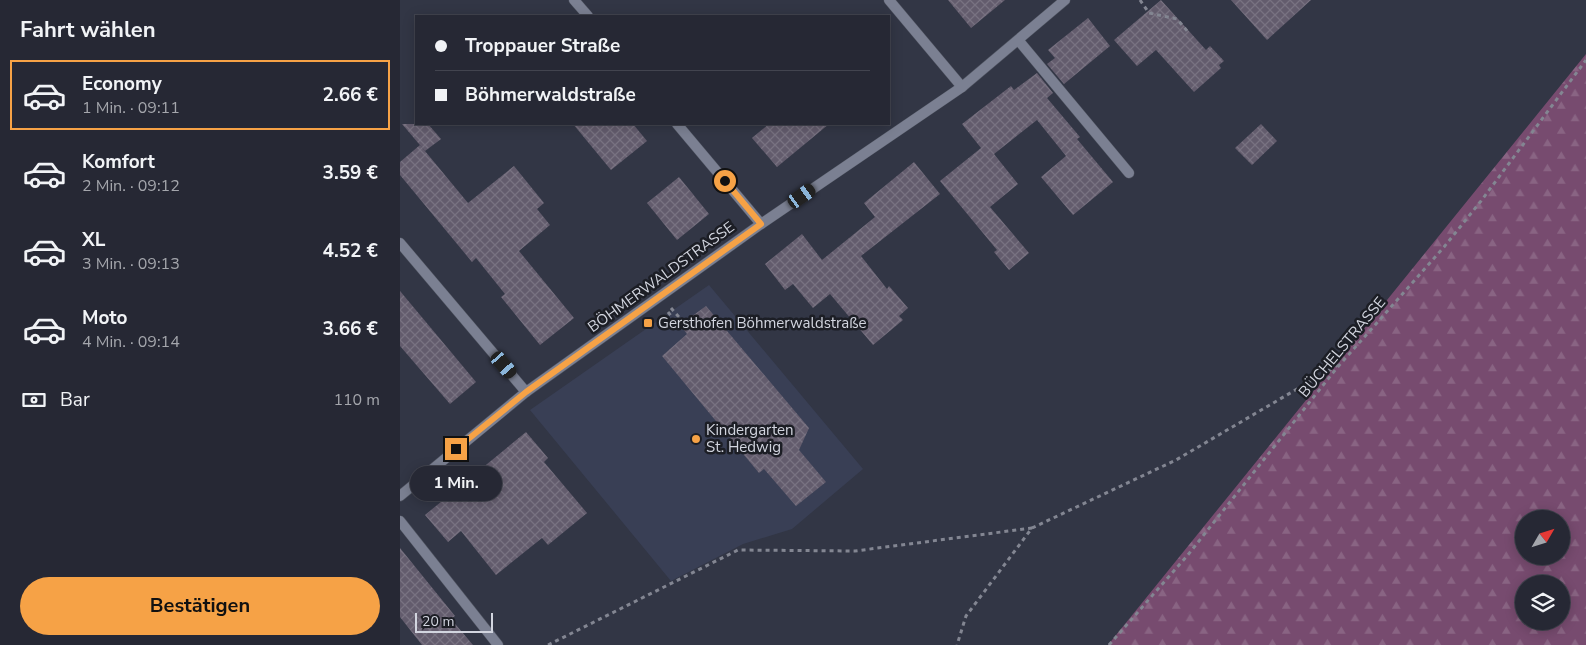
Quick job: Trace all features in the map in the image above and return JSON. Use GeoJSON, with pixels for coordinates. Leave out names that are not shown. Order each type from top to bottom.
{"type":"FeatureCollection","features":[{"type":"Feature","properties":{"kind":"street"},"geometry":{"type":"LineString","coordinates":[[574,0],[587,15]]}},
{"type":"Feature","properties":{"kind":"street"},"geometry":{"type":"LineString","coordinates":[[889,0],[962,86]]}},
{"type":"Feature","properties":{"kind":"street","name":"BÖHMERWALDSTRASSE"},"geometry":{"type":"LineString","coordinates":[[400,496],[526,392],[761,224],[962,86],[1019,41],[1065,0]]}},
{"type":"Feature","properties":{"kind":"street"},"geometry":{"type":"LineString","coordinates":[[1019,41],[1129,173]]}},
{"type":"Feature","properties":{"kind":"street"},"geometry":{"type":"LineString","coordinates":[[679,125],[761,224]]}},
{"type":"Feature","properties":{"kind":"street"},"geometry":{"type":"LineString","coordinates":[[400,242],[526,392]]}},
{"type":"Feature","properties":{"kind":"street"},"geometry":{"type":"LineString","coordinates":[[400,521],[498,645]]}},
{"type":"Feature","properties":{"kind":"path"},"geometry":{"type":"LineString","coordinates":[[1140,0],[1149,12],[1178,19],[1188,32]]}},
{"type":"Feature","properties":{"kind":"path","name":"BÜCHELSTRASSE"},"geometry":{"type":"LineString","coordinates":[[1110,645],[1193,548],[1341,363],[1481,201],[1586,60]]}},
{"type":"Feature","properties":{"kind":"path"},"geometry":{"type":"LineString","coordinates":[[666,310],[675,321],[678,316],[684,323]]}},
{"type":"Feature","properties":{"kind":"path"},"geometry":{"type":"LineString","coordinates":[[548,645],[738,550],[855,551],[1032,528],[1176,460],[1341,363]]}},
{"type":"Feature","properties":{"kind":"path"},"geometry":{"type":"LineString","coordinates":[[957,645],[966,616],[1032,528]]}},
{"type":"Feature","properties":{"kind":"shaded area","name":"Kindergarten St. Hedwig"},"geometry":{"type":"Polygon","coordinates":[[[709,285],[863,469],[792,529],[743,544],[671,581],[530,410],[709,285]]]}},
{"type":"Feature","properties":{"kind":"green space"},"geometry":{"type":"Polygon","coordinates":[[[1586,54],[1586,645],[1108,645],[1586,54]]]}},
{"type":"Feature","properties":{"kind":"building"},"geometry":{"type":"Polygon","coordinates":[[[948,0],[1005,0],[971,28],[948,0]]]}},
{"type":"Feature","properties":{"kind":"building"},"geometry":{"type":"Polygon","coordinates":[[[1161,0],[1206,50],[1210,46],[1224,61],[1219,65],[1221,68],[1194,92],[1156,50],[1137,66],[1114,40],[1161,0]]]}},
{"type":"Feature","properties":{"kind":"building"},"geometry":{"type":"Polygon","coordinates":[[[1231,0],[1311,0],[1267,40],[1231,0]]]}},
{"type":"Feature","properties":{"kind":"building"},"geometry":{"type":"Polygon","coordinates":[[[1088,18],[1110,46],[1064,84],[1047,64],[1055,58],[1048,50],[1088,18]]]}},
{"type":"Feature","properties":{"kind":"building"},"geometry":{"type":"Polygon","coordinates":[[[1037,73],[1053,93],[1047,98],[1080,137],[1077,139],[1113,182],[1073,215],[1041,177],[1066,156],[1037,120],[994,154],[1018,184],[990,207],[1029,253],[1009,270],[994,252],[997,250],[940,181],[981,148],[962,124],[1011,86],[1014,90],[1037,73]]]}},
{"type":"Feature","properties":{"kind":"building"},"geometry":{"type":"Polygon","coordinates":[[[402,124],[429,125],[441,139],[425,151],[402,124]]]}},
{"type":"Feature","properties":{"kind":"building"},"geometry":{"type":"Polygon","coordinates":[[[1261,124],[1277,141],[1252,165],[1235,148],[1261,124]]]}},
{"type":"Feature","properties":{"kind":"building"},"geometry":{"type":"Polygon","coordinates":[[[574,125],[634,125],[647,141],[611,170],[574,125]]]}},
{"type":"Feature","properties":{"kind":"building"},"geometry":{"type":"Polygon","coordinates":[[[768,125],[828,125],[777,167],[752,138],[768,125]]]}},
{"type":"Feature","properties":{"kind":"building"},"geometry":{"type":"Polygon","coordinates":[[[420,145],[468,203],[514,166],[544,203],[537,209],[550,225],[519,251],[574,318],[540,345],[501,297],[505,294],[476,258],[472,262],[400,175],[400,162],[420,145]]]}},
{"type":"Feature","properties":{"kind":"building"},"geometry":{"type":"Polygon","coordinates":[[[914,162],[940,194],[861,256],[887,289],[889,286],[908,308],[899,316],[903,320],[873,345],[830,294],[813,308],[793,284],[785,290],[765,264],[802,234],[822,260],[875,217],[864,203],[914,162]]]}},
{"type":"Feature","properties":{"kind":"building"},"geometry":{"type":"Polygon","coordinates":[[[679,177],[709,214],[677,240],[647,203],[679,177]]]}},
{"type":"Feature","properties":{"kind":"building"},"geometry":{"type":"Polygon","coordinates":[[[400,291],[476,382],[450,404],[400,346],[400,291]]]}},
{"type":"Feature","properties":{"kind":"building"},"geometry":{"type":"Polygon","coordinates":[[[706,306],[809,428],[799,450],[826,482],[796,506],[764,469],[759,473],[662,356],[687,334],[680,325],[706,306]]]}},
{"type":"Feature","properties":{"kind":"building"},"geometry":{"type":"Polygon","coordinates":[[[526,432],[548,458],[544,462],[587,513],[548,545],[542,538],[496,575],[461,531],[448,542],[425,515],[526,432]]]}},
{"type":"Feature","properties":{"kind":"building"},"geometry":{"type":"Polygon","coordinates":[[[400,548],[455,616],[451,619],[473,645],[422,645],[400,617],[400,548]]]}},
{"type":"Feature","properties":{"kind":"place","name":"Gersthofen Böhmerwaldstraße"},"geometry":{"type":"Point","coordinates":[648,323]}},
{"type":"Feature","properties":{"kind":"place","name":"Kindergarten St. Hedwig"},"geometry":{"type":"Point","coordinates":[696,439]}},
{"type":"Feature","properties":{"kind":"route"},"geometry":{"type":"LineString","coordinates":[[456,449],[526,392],[761,224],[725,181]]}}]}
